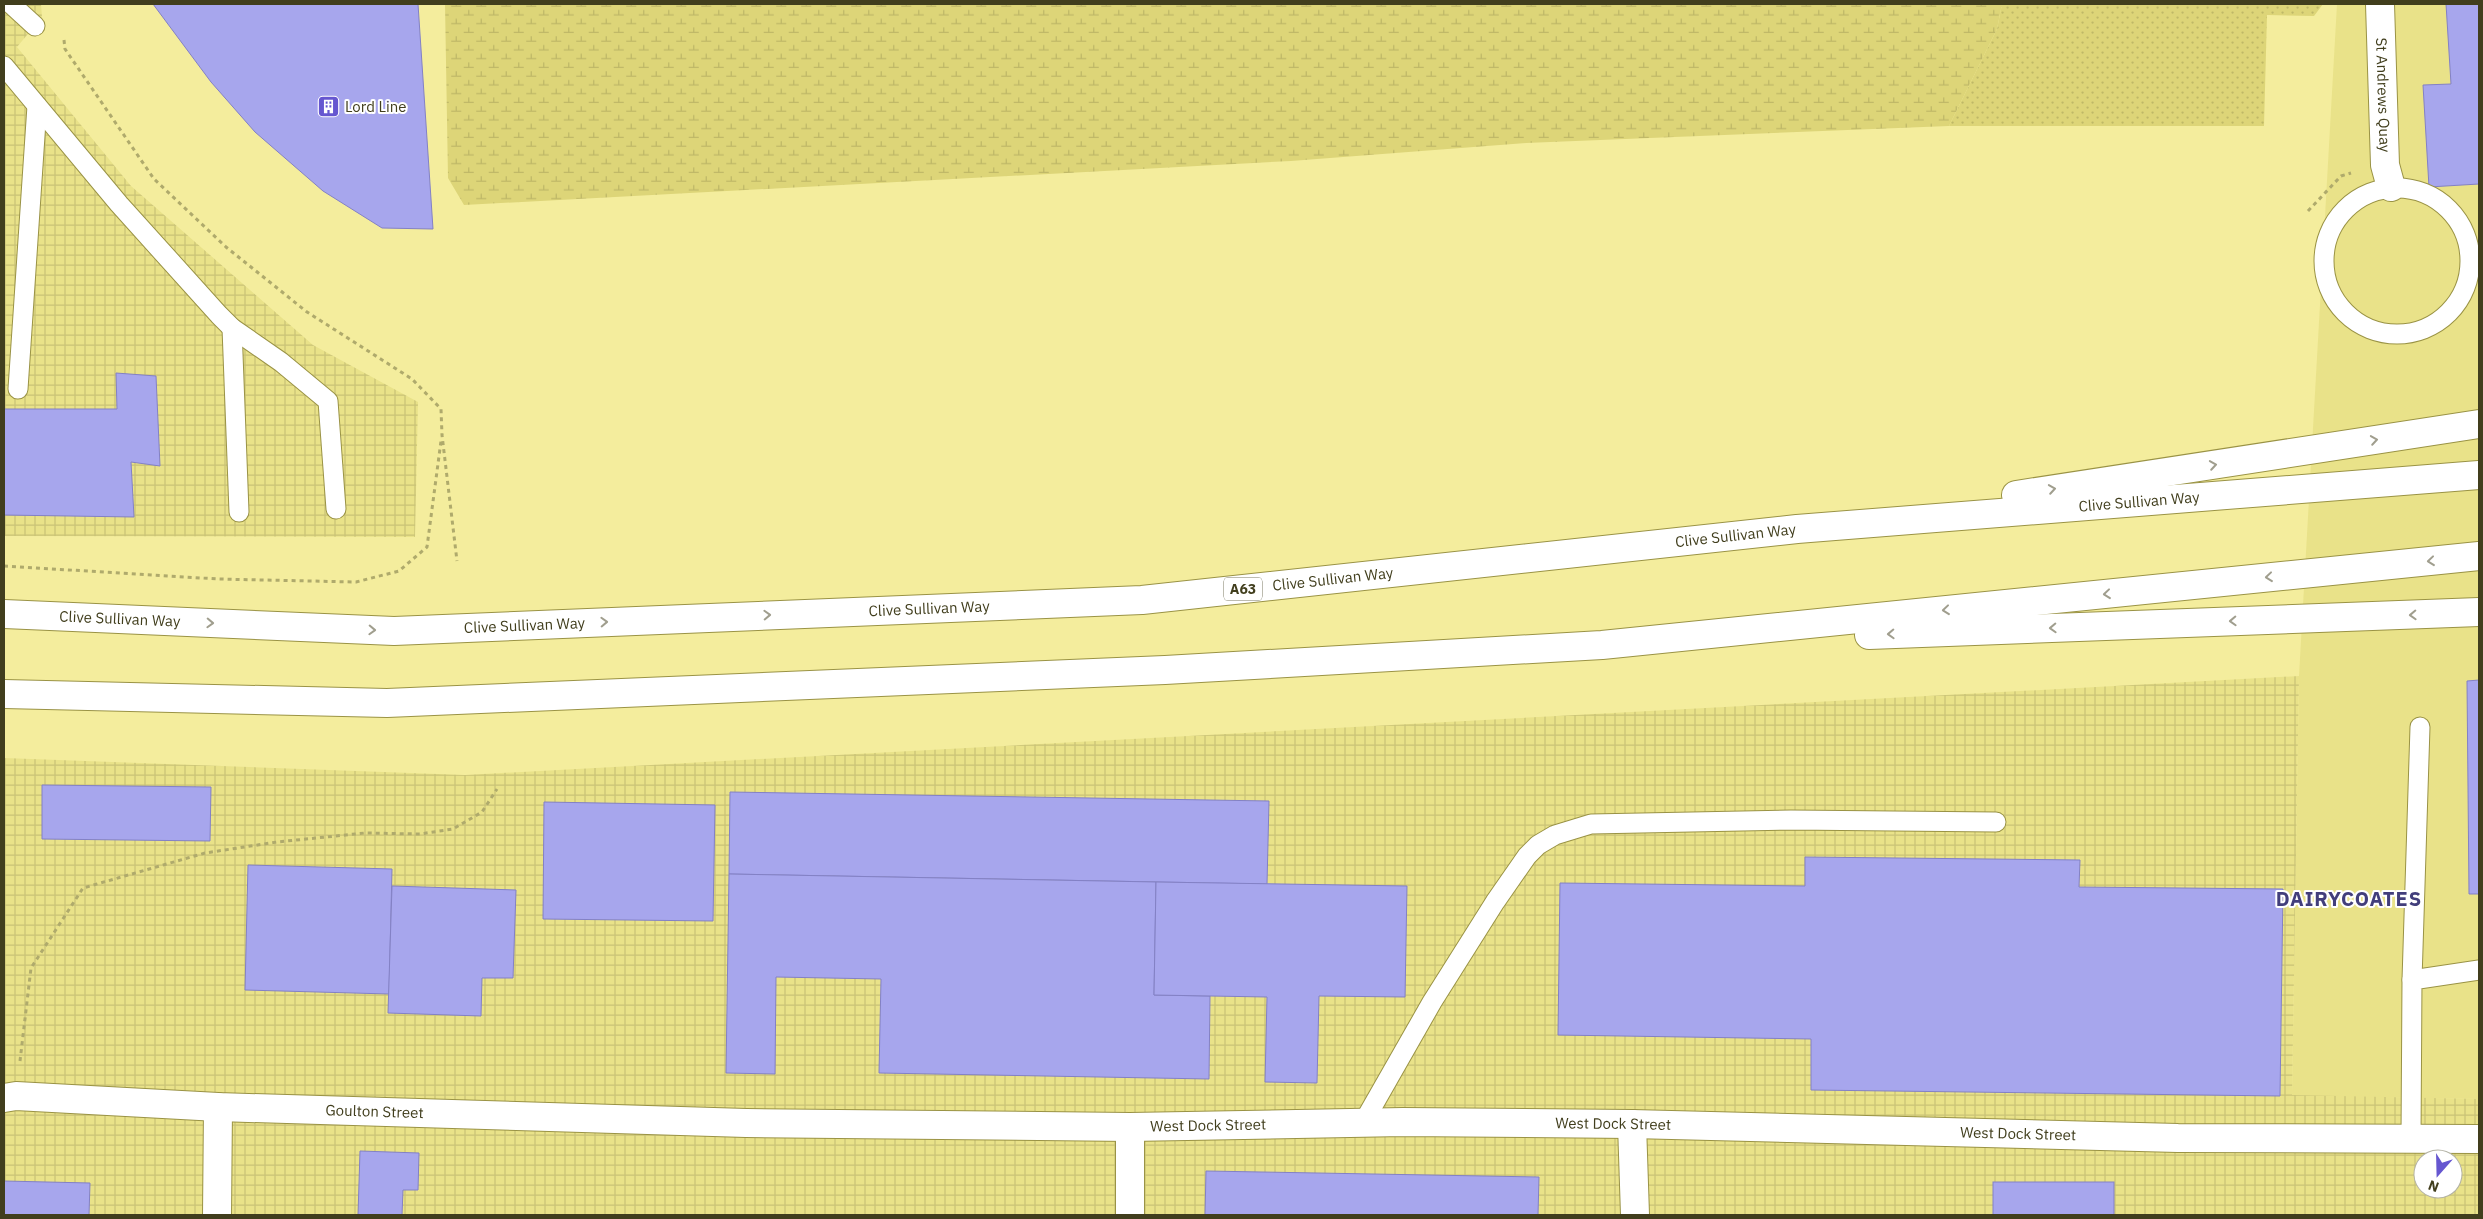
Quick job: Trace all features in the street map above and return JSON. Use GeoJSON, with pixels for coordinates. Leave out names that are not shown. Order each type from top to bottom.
{"type":"FeatureCollection","features":[{"type":"Feature","properties":{"kind":"main road","name":"St Andrews Quay"},"geometry":{"type":"LineString","coordinates":[[2380,4],[2385,165],[2390,187]]}},
{"type":"Feature","properties":{"kind":"main road"},"geometry":{"type":"LineString","coordinates":[[1797,529],[2479,424]]}},
{"type":"Feature","properties":{"kind":"main road","name":"Clive Sullivan Way"},"geometry":{"type":"LineString","coordinates":[[4,614],[394,631],[1142,600],[1797,529],[2479,475]]}},
{"type":"Feature","properties":{"kind":"main road"},"geometry":{"type":"LineString","coordinates":[[1602,645],[2479,556]]}},
{"type":"Feature","properties":{"kind":"main road"},"geometry":{"type":"LineString","coordinates":[[4,694],[387,703],[1155,670],[1602,645],[2479,612]]}},
{"type":"Feature","properties":{"kind":"main road","name":"Goulton Street"},"geometry":{"type":"LineString","coordinates":[[10,1097],[218,1107],[746,1123]]}},
{"type":"Feature","properties":{"kind":"main road"},"geometry":{"type":"LineString","coordinates":[[217,1215],[218,1107]]}},
{"type":"Feature","properties":{"kind":"main road","name":"West Dock Street"},"geometry":{"type":"LineString","coordinates":[[746,1123],[1130,1127],[1364,1123],[1632,1124],[2178,1138],[2479,1139]]}},
{"type":"Feature","properties":{"kind":"main road"},"geometry":{"type":"LineString","coordinates":[[1632,1124],[1635,1215]]}},
{"type":"Feature","properties":{"kind":"main road"},"geometry":{"type":"LineString","coordinates":[[1130,1127],[1130,1215]]}},
{"type":"Feature","properties":{"kind":"lane"},"geometry":{"type":"LineString","coordinates":[[11,4],[35,26]]}},
{"type":"Feature","properties":{"kind":"lane"},"geometry":{"type":"LineString","coordinates":[[4,66],[119,204],[232,328],[281,362],[328,401],[336,510]]}},
{"type":"Feature","properties":{"kind":"lane"},"geometry":{"type":"LineString","coordinates":[[18,388],[37,106]]}},
{"type":"Feature","properties":{"kind":"lane"},"geometry":{"type":"LineString","coordinates":[[2390,187],[2415,189],[2438,198],[2456,215],[2468,237],[2475,261],[2467,286],[2456,307],[2438,323],[2415,333],[2391,334],[2368,328],[2347,315],[2332,296],[2324,273],[2324,249],[2332,225],[2347,206],[2367,193],[2390,187]]}},
{"type":"Feature","properties":{"kind":"lane"},"geometry":{"type":"LineString","coordinates":[[232,328],[239,512]]}},
{"type":"Feature","properties":{"kind":"lane"},"geometry":{"type":"LineString","coordinates":[[2411,1139],[2412,980],[2420,727]]}},
{"type":"Feature","properties":{"kind":"lane"},"geometry":{"type":"LineString","coordinates":[[1364,1123],[1432,1002],[1496,902],[1527,856],[1538,845],[1555,835],[1591,824],[1791,820],[1996,822]]}},
{"type":"Feature","properties":{"kind":"lane"},"geometry":{"type":"LineString","coordinates":[[2412,980],[2479,970]]}},
{"type":"Feature","properties":{"kind":"path"},"geometry":{"type":"LineString","coordinates":[[63,31],[65,49],[154,179],[226,247],[307,312],[412,379],[442,409],[442,435],[458,562]]}},
{"type":"Feature","properties":{"kind":"path"},"geometry":{"type":"LineString","coordinates":[[4,566],[218,579],[356,582],[399,571],[427,547],[442,435]]}},
{"type":"Feature","properties":{"kind":"path"},"geometry":{"type":"LineString","coordinates":[[10,1097],[31,968],[83,888],[204,853],[276,842],[365,833],[420,834],[453,829],[482,812],[497,789]]}},
{"type":"Feature","properties":{"kind":"shaded area"},"geometry":{"type":"Polygon","coordinates":[[[4,4],[41,4],[42,17],[17,47],[131,186],[313,345],[418,402],[415,537],[4,536],[4,4]]]}},
{"type":"Feature","properties":{"kind":"shaded area"},"geometry":{"type":"Polygon","coordinates":[[[2337,4],[2479,4],[2479,1099],[2292,1096],[2299,676],[2337,4]]]}},
{"type":"Feature","properties":{"kind":"shaded area"},"geometry":{"type":"Polygon","coordinates":[[[2299,676],[2292,1095],[2479,1099],[2479,1215],[4,1215],[4,758],[465,775],[2299,676]]]}},
{"type":"Feature","properties":{"kind":"green space"},"geometry":{"type":"Polygon","coordinates":[[[445,4],[2002,4],[1997,29],[1949,126],[1526,143],[1291,161],[464,205],[448,178],[445,4]]]}},
{"type":"Feature","properties":{"kind":"green space"},"geometry":{"type":"Polygon","coordinates":[[[2002,4],[2323,4],[2314,16],[2267,15],[2264,126],[1949,126],[1997,29],[2002,4]]]}},
{"type":"Feature","properties":{"kind":"building","name":"Lord Line"},"geometry":{"type":"Polygon","coordinates":[[[153,4],[418,4],[433,229],[382,228],[323,191],[255,132],[211,82],[153,4]]]}},
{"type":"Feature","properties":{"kind":"building"},"geometry":{"type":"Polygon","coordinates":[[[2446,4],[2479,4],[2479,184],[2429,187],[2423,85],[2451,84],[2446,4]]]}},
{"type":"Feature","properties":{"kind":"building"},"geometry":{"type":"Polygon","coordinates":[[[116,373],[156,376],[160,466],[131,462],[134,517],[4,515],[4,409],[117,409],[116,373]]]}},
{"type":"Feature","properties":{"kind":"building"},"geometry":{"type":"Polygon","coordinates":[[[2479,680],[2479,894],[2469,894],[2467,681],[2479,680]]]}},
{"type":"Feature","properties":{"kind":"building"},"geometry":{"type":"Polygon","coordinates":[[[42,785],[211,787],[210,841],[42,839],[42,785]]]}},
{"type":"Feature","properties":{"kind":"building"},"geometry":{"type":"Polygon","coordinates":[[[730,792],[1269,801],[1267,884],[729,874],[730,792]]]}},
{"type":"Feature","properties":{"kind":"building"},"geometry":{"type":"Polygon","coordinates":[[[544,802],[715,805],[713,921],[543,919],[544,802]]]}},
{"type":"Feature","properties":{"kind":"building"},"geometry":{"type":"Polygon","coordinates":[[[1805,857],[2080,860],[2079,887],[2283,889],[2280,1096],[1811,1090],[1811,1039],[1558,1035],[1560,883],[1805,886],[1805,857]]]}},
{"type":"Feature","properties":{"kind":"building"},"geometry":{"type":"Polygon","coordinates":[[[248,865],[392,869],[389,994],[245,990],[248,865]]]}},
{"type":"Feature","properties":{"kind":"building"},"geometry":{"type":"Polygon","coordinates":[[[729,874],[1156,882],[1154,995],[1210,996],[1209,1079],[879,1073],[881,979],[776,977],[775,1074],[726,1073],[729,874]]]}},
{"type":"Feature","properties":{"kind":"building"},"geometry":{"type":"Polygon","coordinates":[[[1156,882],[1407,886],[1405,997],[1319,996],[1317,1083],[1265,1082],[1267,997],[1154,995],[1156,882]]]}},
{"type":"Feature","properties":{"kind":"building"},"geometry":{"type":"Polygon","coordinates":[[[392,886],[516,890],[513,978],[482,978],[481,1016],[388,1013],[392,886]]]}},
{"type":"Feature","properties":{"kind":"building"},"geometry":{"type":"Polygon","coordinates":[[[360,1151],[419,1153],[418,1190],[403,1190],[402,1215],[358,1215],[360,1151]]]}},
{"type":"Feature","properties":{"kind":"building"},"geometry":{"type":"Polygon","coordinates":[[[1206,1171],[1539,1177],[1538,1215],[1205,1215],[1206,1171]]]}},
{"type":"Feature","properties":{"kind":"building"},"geometry":{"type":"Polygon","coordinates":[[[4,1181],[90,1183],[89,1215],[4,1215],[4,1181]]]}},
{"type":"Feature","properties":{"kind":"building"},"geometry":{"type":"Polygon","coordinates":[[[1993,1182],[2114,1182],[2114,1215],[1993,1215],[1993,1182]]]}},
{"type":"Feature","properties":{"kind":"place","name":"Lord Line"},"geometry":{"type":"Point","coordinates":[329,107]}},
{"type":"Feature","properties":{"kind":"district","name":"DAIRYCOATES"},"geometry":{"type":"Point","coordinates":[2349,899]}}]}
